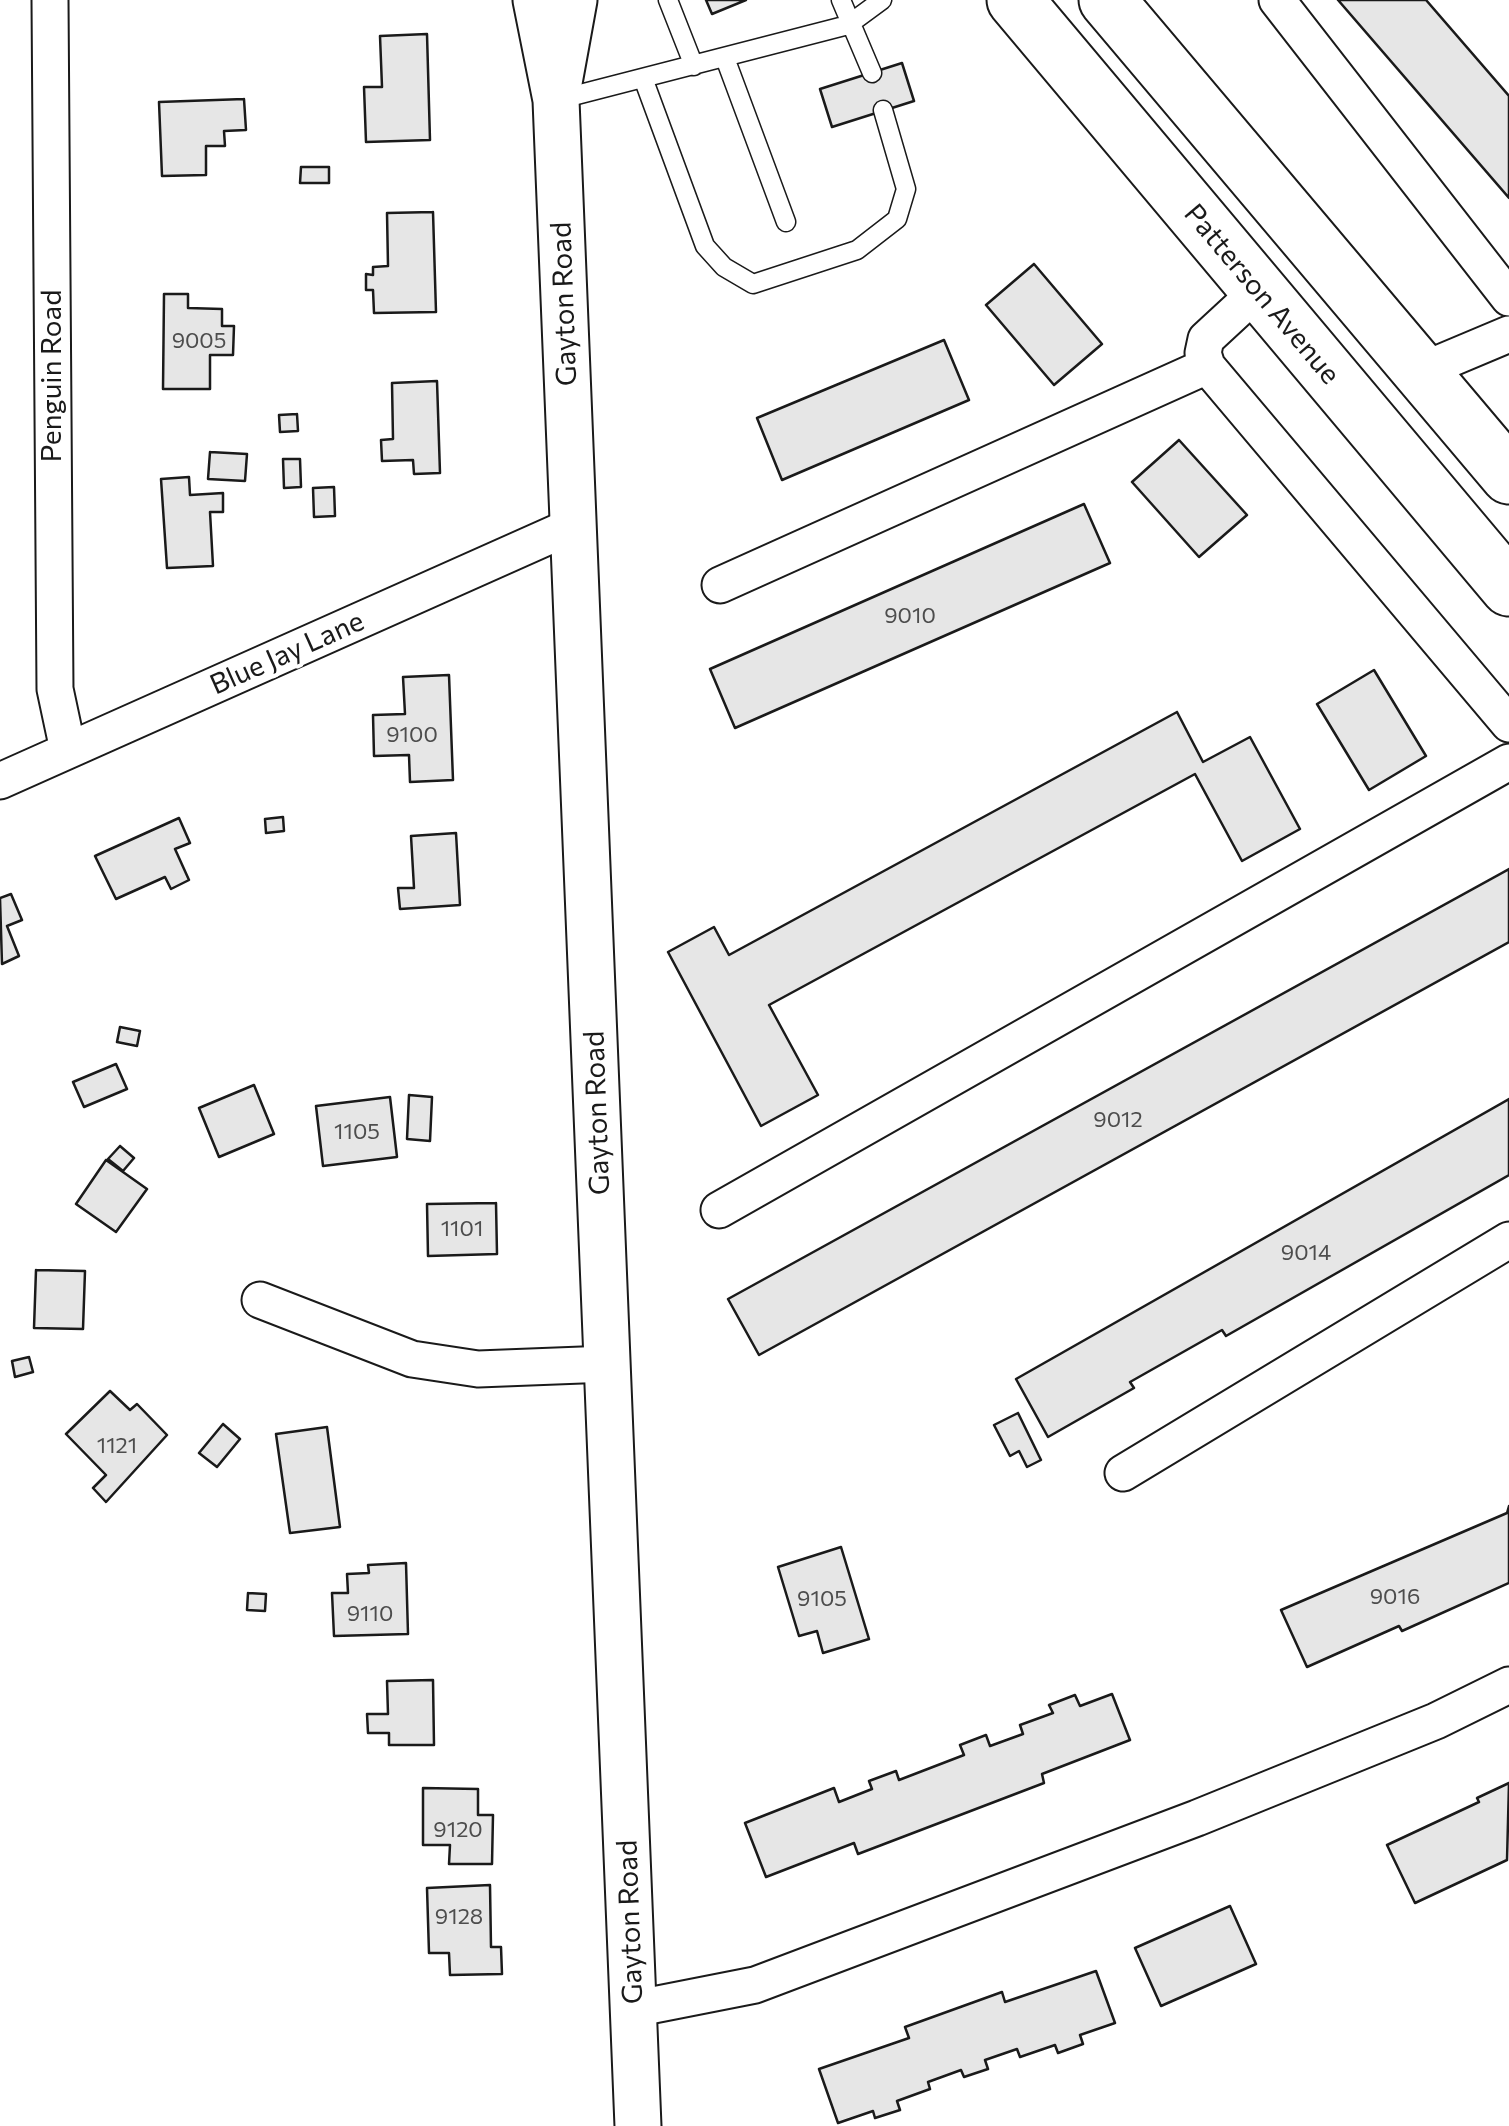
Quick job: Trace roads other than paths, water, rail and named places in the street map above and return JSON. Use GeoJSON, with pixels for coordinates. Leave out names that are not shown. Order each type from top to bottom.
{"type":"FeatureCollection","features":[{"type":"Feature","properties":{"kind":"main road","name":"Patterson Avenue"},"geometry":{"type":"LineString","coordinates":[[1015,0],[1509,588]]}},
{"type":"Feature","properties":{"kind":"main road"},"geometry":{"type":"LineString","coordinates":[[1108,0],[1509,476]]}},
{"type":"Feature","properties":{"kind":"street","name":"Penguin Road"},"geometry":{"type":"LineString","coordinates":[[50,0],[54,689],[68,750]]}},
{"type":"Feature","properties":{"kind":"street","name":"Gayton Road"},"geometry":{"type":"LineString","coordinates":[[536,0],[556,100],[638,2126]]}},
{"type":"Feature","properties":{"kind":"street","name":"Gayton Road"},"geometry":{"type":"LineString","coordinates":[[556,100],[574,0]]}},
{"type":"Feature","properties":{"kind":"street"},"geometry":{"type":"LineString","coordinates":[[1277,0],[1509,298]]}},
{"type":"Feature","properties":{"kind":"street"},"geometry":{"type":"LineString","coordinates":[[1259,290],[1206,339],[1202,352],[1207,366],[1509,724]]}},
{"type":"Feature","properties":{"kind":"street"},"geometry":{"type":"LineString","coordinates":[[1421,370],[1509,334]]}},
{"type":"Feature","properties":{"kind":"street"},"geometry":{"type":"LineString","coordinates":[[720,585],[1207,366]]}},
{"type":"Feature","properties":{"kind":"street","name":"Blue Jay Lane"},"geometry":{"type":"LineString","coordinates":[[0,781],[574,525]]}},
{"type":"Feature","properties":{"kind":"street"},"geometry":{"type":"LineString","coordinates":[[720,1210],[1509,762]]}},
{"type":"Feature","properties":{"kind":"street"},"geometry":{"type":"LineString","coordinates":[[1123,1474],[1509,1240]]}},
{"type":"Feature","properties":{"kind":"street"},"geometry":{"type":"LineString","coordinates":[[260,1300],[412,1359],[478,1369],[608,1364]]}},
{"type":"Feature","properties":{"kind":"street"},"geometry":{"type":"LineString","coordinates":[[633,2010],[774,1978],[1216,1811],[1436,1721],[1509,1684]]}},
{"type":"Feature","properties":{"kind":"lane"},"geometry":{"type":"LineString","coordinates":[[668,0],[694,66]]}},
{"type":"Feature","properties":{"kind":"lane"},"geometry":{"type":"LineString","coordinates":[[841,0],[848,25],[872,72]]}},
{"type":"Feature","properties":{"kind":"lane"},"geometry":{"type":"LineString","coordinates":[[556,100],[848,25],[882,0]]}},
{"type":"Feature","properties":{"kind":"lane"},"geometry":{"type":"LineString","coordinates":[[725,58],[786,222]]}},
{"type":"Feature","properties":{"kind":"lane"},"geometry":{"type":"LineString","coordinates":[[643,78],[705,246],[724,267],[753,284],[857,250],[897,219],[906,189],[883,110]]}}]}
